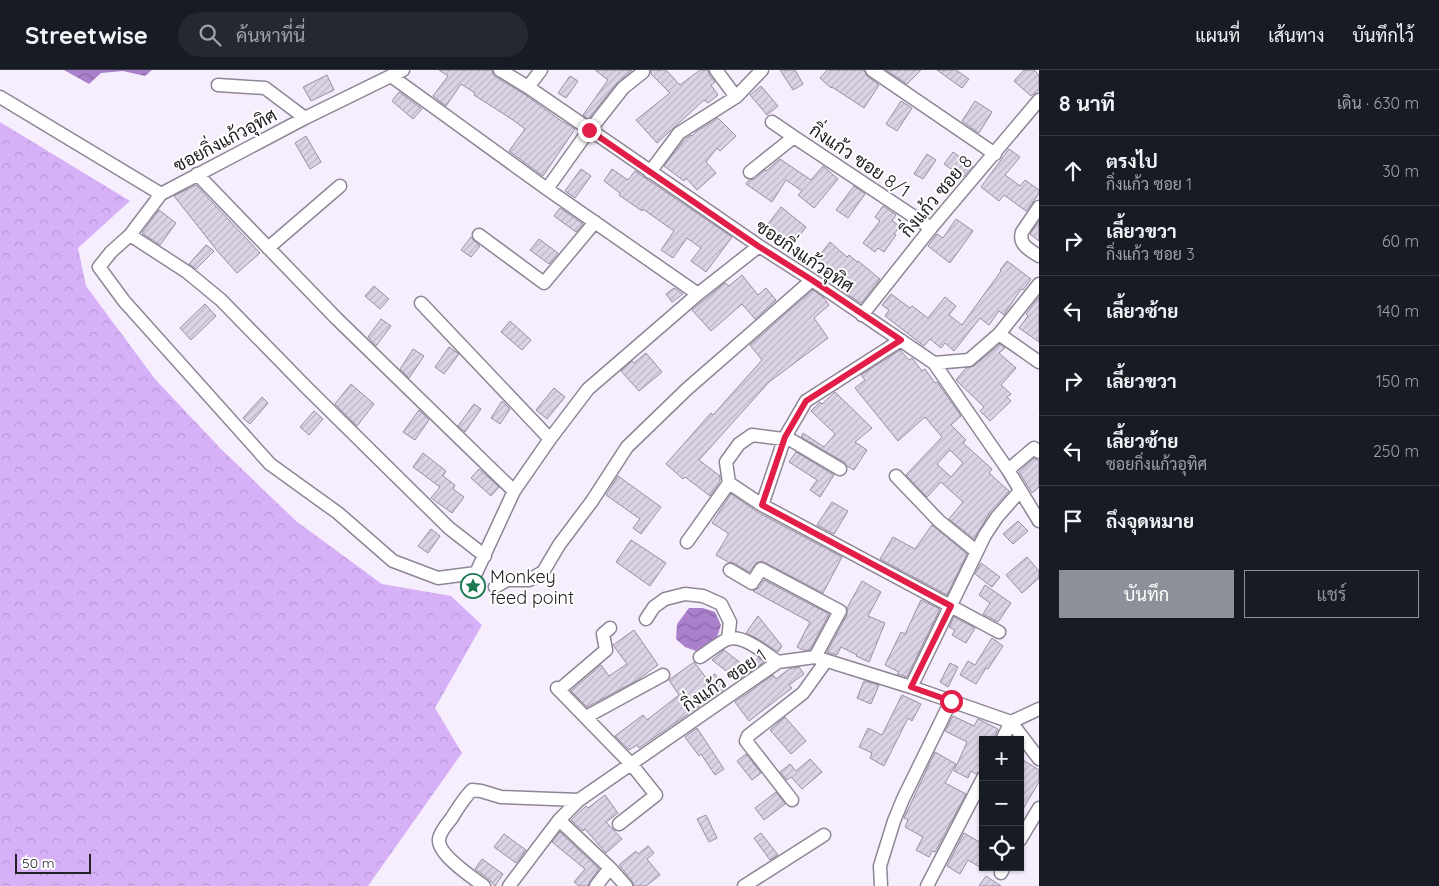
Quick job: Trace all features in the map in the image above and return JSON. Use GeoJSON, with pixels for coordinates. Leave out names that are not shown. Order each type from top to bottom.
{"type":"FeatureCollection","features":[{"type":"Feature","properties":{"kind":"street","name":"ซอยกิ่งแก้วอุทิศ"},"geometry":{"type":"LineString","coordinates":[[161,194],[305,118],[403,70]]}},
{"type":"Feature","properties":{"kind":"street","name":"ซอยกิ่งแก้วอุทิศ"},"geometry":{"type":"LineString","coordinates":[[500,70],[528,87],[758,246],[812,280],[934,363],[1008,470],[1039,521]]}},
{"type":"Feature","properties":{"kind":"street"},"geometry":{"type":"LineString","coordinates":[[528,87],[542,70]]}},
{"type":"Feature","properties":{"kind":"street"},"geometry":{"type":"LineString","coordinates":[[716,70],[736,97]]}},
{"type":"Feature","properties":{"kind":"street"},"geometry":{"type":"LineString","coordinates":[[650,172],[679,133],[736,97],[762,70]]}},
{"type":"Feature","properties":{"kind":"street"},"geometry":{"type":"LineString","coordinates":[[872,70],[995,154]]}},
{"type":"Feature","properties":{"kind":"street"},"geometry":{"type":"LineString","coordinates":[[547,189],[623,88],[643,72]]}},
{"type":"Feature","properties":{"kind":"street"},"geometry":{"type":"LineString","coordinates":[[391,76],[547,189],[698,294]]}},
{"type":"Feature","properties":{"kind":"street","name":"ซอยกิ่งแก้วอุทิศ"},"geometry":{"type":"LineString","coordinates":[[218,86],[265,88],[305,118]]}},
{"type":"Feature","properties":{"kind":"street"},"geometry":{"type":"LineString","coordinates":[[0,96],[161,194],[130,235],[111,252],[99,267],[124,301],[270,464],[338,513],[393,560],[438,578],[476,573],[514,492],[550,439],[588,389],[698,294],[758,246]]}},
{"type":"Feature","properties":{"kind":"street","name":"กิ่งแก้ว ซอย 8"},"geometry":{"type":"LineString","coordinates":[[862,315],[930,228],[995,154],[1039,100]]}},
{"type":"Feature","properties":{"kind":"street","name":"กิ่งแก้ว ซอย 8/1"},"geometry":{"type":"LineString","coordinates":[[772,122],[930,228]]}},
{"type":"Feature","properties":{"kind":"street"},"geometry":{"type":"LineString","coordinates":[[750,172],[794,136]]}},
{"type":"Feature","properties":{"kind":"street"},"geometry":{"type":"LineString","coordinates":[[197,174],[343,325],[514,492]]}},
{"type":"Feature","properties":{"kind":"street"},"geometry":{"type":"LineString","coordinates":[[268,248],[340,186]]}},
{"type":"Feature","properties":{"kind":"street"},"geometry":{"type":"LineString","coordinates":[[1039,206],[1021,236],[1024,246],[1039,256]]}},
{"type":"Feature","properties":{"kind":"street"},"geometry":{"type":"LineString","coordinates":[[479,234],[544,283],[594,222]]}},
{"type":"Feature","properties":{"kind":"street"},"geometry":{"type":"LineString","coordinates":[[130,235],[187,272],[221,300],[449,528],[485,556]]}},
{"type":"Feature","properties":{"kind":"street"},"geometry":{"type":"LineString","coordinates":[[495,587],[507,580],[529,580],[543,572],[559,545],[592,501],[627,447],[687,389],[812,280]]}},
{"type":"Feature","properties":{"kind":"street"},"geometry":{"type":"LineString","coordinates":[[934,363],[969,360],[1000,334],[1039,284]]}},
{"type":"Feature","properties":{"kind":"street"},"geometry":{"type":"LineString","coordinates":[[421,303],[550,439]]}},
{"type":"Feature","properties":{"kind":"street"},"geometry":{"type":"LineString","coordinates":[[1000,334],[1039,362]]}},
{"type":"Feature","properties":{"kind":"street"},"geometry":{"type":"LineString","coordinates":[[762,505],[784,439],[806,401],[901,340]]}},
{"type":"Feature","properties":{"kind":"street"},"geometry":{"type":"LineString","coordinates":[[687,542],[729,483],[726,462],[739,444],[752,435],[791,440],[840,470]]}},
{"type":"Feature","properties":{"kind":"street"},"geometry":{"type":"LineString","coordinates":[[1008,470],[1036,450]]}},
{"type":"Feature","properties":{"kind":"street"},"geometry":{"type":"LineString","coordinates":[[896,476],[940,521],[976,551]]}},
{"type":"Feature","properties":{"kind":"street"},"geometry":{"type":"LineString","coordinates":[[729,483],[762,505],[999,632]]}},
{"type":"Feature","properties":{"kind":"street"},"geometry":{"type":"LineString","coordinates":[[911,687],[976,551],[997,517],[1020,491]]}},
{"type":"Feature","properties":{"kind":"street"},"geometry":{"type":"LineString","coordinates":[[730,570],[752,583],[761,569],[840,611],[820,659],[803,693],[748,736],[746,741],[792,800]]}},
{"type":"Feature","properties":{"kind":"street"},"geometry":{"type":"LineString","coordinates":[[646,618],[654,607],[665,599],[685,594],[703,596],[721,604],[730,622],[728,639]]}},
{"type":"Feature","properties":{"kind":"street"},"geometry":{"type":"LineString","coordinates":[[610,628],[603,634],[606,650],[558,689],[632,765],[656,795],[619,824]]}},
{"type":"Feature","properties":{"kind":"street"},"geometry":{"type":"LineString","coordinates":[[700,657],[728,639],[738,639],[750,643],[778,662]]}},
{"type":"Feature","properties":{"kind":"street","name":"กิ่งแก้ว ซอย 1"},"geometry":{"type":"LineString","coordinates":[[508,886],[559,820],[579,800],[778,662],[820,659],[911,687],[1011,722]]}},
{"type":"Feature","properties":{"kind":"street"},"geometry":{"type":"LineString","coordinates":[[586,717],[663,675]]}},
{"type":"Feature","properties":{"kind":"street"},"geometry":{"type":"LineString","coordinates":[[881,886],[880,866],[894,821],[951,701]]}},
{"type":"Feature","properties":{"kind":"street"},"geometry":{"type":"LineString","coordinates":[[1004,736],[1011,722],[1039,709]]}},
{"type":"Feature","properties":{"kind":"street"},"geometry":{"type":"LineString","coordinates":[[1011,722],[1039,759]]}},
{"type":"Feature","properties":{"kind":"street"},"geometry":{"type":"LineString","coordinates":[[930,885],[982,781]]}},
{"type":"Feature","properties":{"kind":"street"},"geometry":{"type":"LineString","coordinates":[[484,886],[453,861],[442,849],[439,840],[465,797],[472,790],[501,797],[579,800]]}},
{"type":"Feature","properties":{"kind":"street"},"geometry":{"type":"LineString","coordinates":[[1024,833],[1039,808]]}},
{"type":"Feature","properties":{"kind":"street"},"geometry":{"type":"LineString","coordinates":[[559,820],[610,868],[626,886]]}},
{"type":"Feature","properties":{"kind":"street"},"geometry":{"type":"LineString","coordinates":[[744,886],[824,835]]}},
{"type":"Feature","properties":{"kind":"street"},"geometry":{"type":"LineString","coordinates":[[596,886],[610,868]]}},
{"type":"Feature","properties":{"kind":"green space"},"geometry":{"type":"Polygon","coordinates":[[[0,122],[130,201],[78,248],[86,286],[155,379],[220,448],[296,521],[382,584],[451,596],[482,625],[435,708],[462,753],[368,886],[0,886],[0,122]]]}},
{"type":"Feature","properties":{"kind":"water"},"geometry":{"type":"Polygon","coordinates":[[[64,70],[152,70],[145,76],[123,71],[101,73],[89,84],[64,70]]]}},
{"type":"Feature","properties":{"kind":"water"},"geometry":{"type":"Polygon","coordinates":[[[689,608],[703,608],[715,612],[721,625],[717,637],[696,651],[685,647],[676,639],[677,624],[689,608]]]}},
{"type":"Feature","properties":{"kind":"building"},"geometry":{"type":"Polygon","coordinates":[[[439,70],[492,70],[496,77],[575,129],[543,176],[509,151],[525,129],[513,120],[474,95],[475,93],[461,84],[446,106],[433,96],[448,76],[439,70]]]}},
{"type":"Feature","properties":{"kind":"building"},"geometry":{"type":"Polygon","coordinates":[[[595,70],[632,70],[617,83],[588,119],[583,115],[608,80],[595,70]]]}},
{"type":"Feature","properties":{"kind":"building"},"geometry":{"type":"Polygon","coordinates":[[[651,70],[666,70],[680,85],[700,70],[708,70],[709,75],[715,82],[711,85],[718,95],[708,103],[704,100],[657,143],[636,120],[670,93],[651,74],[651,70]]]}},
{"type":"Feature","properties":{"kind":"building"},"geometry":{"type":"Polygon","coordinates":[[[780,70],[795,70],[803,84],[793,90],[780,70]]]}},
{"type":"Feature","properties":{"kind":"building"},"geometry":{"type":"Polygon","coordinates":[[[827,70],[864,70],[867,76],[879,85],[864,108],[831,88],[820,78],[827,70]]]}},
{"type":"Feature","properties":{"kind":"building"},"geometry":{"type":"Polygon","coordinates":[[[886,70],[921,70],[907,84],[886,70]]]}},
{"type":"Feature","properties":{"kind":"building"},"geometry":{"type":"Polygon","coordinates":[[[937,70],[956,70],[969,79],[962,88],[937,70]]]}},
{"type":"Feature","properties":{"kind":"building"},"geometry":{"type":"Polygon","coordinates":[[[1024,70],[1034,70],[1039,75],[1039,90],[1031,96],[1014,81],[1024,70]]]}},
{"type":"Feature","properties":{"kind":"building"},"geometry":{"type":"Polygon","coordinates":[[[327,75],[334,90],[311,101],[303,87],[327,75]]]}},
{"type":"Feature","properties":{"kind":"building"},"geometry":{"type":"Polygon","coordinates":[[[570,76],[578,81],[566,98],[558,93],[570,76]]]}},
{"type":"Feature","properties":{"kind":"building"},"geometry":{"type":"Polygon","coordinates":[[[761,86],[778,106],[767,115],[750,95],[761,86]]]}},
{"type":"Feature","properties":{"kind":"building"},"geometry":{"type":"Polygon","coordinates":[[[399,92],[422,109],[413,119],[392,101],[399,92]]]}},
{"type":"Feature","properties":{"kind":"building"},"geometry":{"type":"Polygon","coordinates":[[[901,101],[912,108],[897,131],[886,124],[901,101]]]}},
{"type":"Feature","properties":{"kind":"building"},"geometry":{"type":"Polygon","coordinates":[[[975,101],[992,112],[979,133],[962,121],[975,101]]]}},
{"type":"Feature","properties":{"kind":"building"},"geometry":{"type":"Polygon","coordinates":[[[718,118],[736,136],[720,151],[717,148],[706,162],[716,173],[697,190],[686,178],[684,181],[664,166],[685,139],[718,118]]]}},
{"type":"Feature","properties":{"kind":"building"},"geometry":{"type":"Polygon","coordinates":[[[306,136],[321,162],[310,169],[295,143],[306,136]]]}},
{"type":"Feature","properties":{"kind":"building"},"geometry":{"type":"Polygon","coordinates":[[[1009,149],[1020,157],[1005,175],[1020,186],[1025,180],[1039,190],[1039,194],[1026,211],[1004,195],[999,201],[981,187],[1009,149]]]}},
{"type":"Feature","properties":{"kind":"building"},"geometry":{"type":"Polygon","coordinates":[[[953,152],[973,166],[963,177],[944,164],[953,152]]]}},
{"type":"Feature","properties":{"kind":"building"},"geometry":{"type":"Polygon","coordinates":[[[927,154],[936,160],[923,179],[914,174],[927,154]]]}},
{"type":"Feature","properties":{"kind":"building"},"geometry":{"type":"Polygon","coordinates":[[[780,159],[811,180],[823,166],[838,179],[814,208],[798,195],[802,191],[786,180],[772,202],[746,184],[780,159]]]}},
{"type":"Feature","properties":{"kind":"building"},"geometry":{"type":"Polygon","coordinates":[[[581,169],[591,176],[575,198],[565,191],[581,169]]]}},
{"type":"Feature","properties":{"kind":"building"},"geometry":{"type":"Polygon","coordinates":[[[612,169],[628,180],[635,171],[732,237],[706,272],[691,261],[701,248],[687,238],[673,258],[661,250],[674,231],[619,195],[620,193],[604,181],[612,169]]]}},
{"type":"Feature","properties":{"kind":"building"},"geometry":{"type":"Polygon","coordinates":[[[196,185],[260,253],[237,273],[174,196],[196,185]]]}},
{"type":"Feature","properties":{"kind":"building"},"geometry":{"type":"Polygon","coordinates":[[[854,186],[865,194],[848,218],[836,210],[854,186]]]}},
{"type":"Feature","properties":{"kind":"building"},"geometry":{"type":"Polygon","coordinates":[[[883,206],[896,215],[892,221],[900,226],[884,252],[878,248],[875,252],[863,243],[880,221],[875,217],[883,206]]]}},
{"type":"Feature","properties":{"kind":"building"},"geometry":{"type":"Polygon","coordinates":[[[781,207],[806,227],[791,247],[765,228],[781,207]]]}},
{"type":"Feature","properties":{"kind":"building"},"geometry":{"type":"Polygon","coordinates":[[[560,208],[583,224],[576,232],[554,216],[560,208]]]}},
{"type":"Feature","properties":{"kind":"building"},"geometry":{"type":"Polygon","coordinates":[[[159,210],[176,223],[160,245],[142,233],[159,210]]]}},
{"type":"Feature","properties":{"kind":"building"},"geometry":{"type":"Polygon","coordinates":[[[956,219],[973,231],[950,263],[928,246],[937,234],[943,238],[956,219]]]}},
{"type":"Feature","properties":{"kind":"building"},"geometry":{"type":"Polygon","coordinates":[[[1039,221],[1039,241],[1030,234],[1039,221]]]}},
{"type":"Feature","properties":{"kind":"building"},"geometry":{"type":"Polygon","coordinates":[[[471,237],[480,246],[471,257],[461,250],[471,237]]]}},
{"type":"Feature","properties":{"kind":"building"},"geometry":{"type":"Polygon","coordinates":[[[539,239],[558,253],[549,264],[530,250],[539,239]]]}},
{"type":"Feature","properties":{"kind":"building"},"geometry":{"type":"Polygon","coordinates":[[[830,242],[847,257],[849,255],[858,261],[880,279],[861,303],[847,294],[824,272],[826,270],[815,261],[830,242]]]}},
{"type":"Feature","properties":{"kind":"building"},"geometry":{"type":"Polygon","coordinates":[[[206,245],[214,251],[196,269],[189,264],[206,245]]]}},
{"type":"Feature","properties":{"kind":"building"},"geometry":{"type":"Polygon","coordinates":[[[1007,261],[1031,279],[1023,290],[1021,289],[1004,315],[999,311],[989,325],[980,318],[954,351],[945,343],[941,348],[930,339],[924,346],[885,316],[889,310],[882,305],[891,294],[928,318],[945,297],[956,306],[949,315],[962,325],[1007,261]]]}},
{"type":"Feature","properties":{"kind":"building"},"geometry":{"type":"Polygon","coordinates":[[[742,275],[758,295],[766,288],[776,300],[755,319],[742,304],[711,331],[692,310],[725,283],[729,286],[742,275]]]}},
{"type":"Feature","properties":{"kind":"building"},"geometry":{"type":"Polygon","coordinates":[[[374,286],[389,299],[380,309],[365,296],[374,286]]]}},
{"type":"Feature","properties":{"kind":"building"},"geometry":{"type":"Polygon","coordinates":[[[674,288],[683,294],[672,302],[666,294],[674,288]]]}},
{"type":"Feature","properties":{"kind":"building"},"geometry":{"type":"Polygon","coordinates":[[[813,290],[823,297],[829,305],[814,318],[828,338],[769,382],[699,460],[720,476],[720,481],[710,496],[685,477],[683,479],[666,464],[711,413],[713,415],[762,360],[750,345],[813,290]]]}},
{"type":"Feature","properties":{"kind":"building"},"geometry":{"type":"Polygon","coordinates":[[[1039,297],[1039,342],[1019,328],[1028,316],[1026,314],[1039,297]]]}},
{"type":"Feature","properties":{"kind":"building"},"geometry":{"type":"Polygon","coordinates":[[[205,304],[216,316],[191,340],[180,328],[205,304]]]}},
{"type":"Feature","properties":{"kind":"building"},"geometry":{"type":"Polygon","coordinates":[[[381,319],[391,326],[376,346],[368,337],[381,319]]]}},
{"type":"Feature","properties":{"kind":"building"},"geometry":{"type":"Polygon","coordinates":[[[510,321],[531,340],[522,350],[501,332],[510,321]]]}},
{"type":"Feature","properties":{"kind":"building"},"geometry":{"type":"Polygon","coordinates":[[[1000,344],[1005,348],[999,353],[1016,368],[1001,385],[1011,394],[1007,397],[1011,401],[990,421],[980,411],[984,407],[956,380],[966,368],[974,366],[1000,344]]]}},
{"type":"Feature","properties":{"kind":"building"},"geometry":{"type":"Polygon","coordinates":[[[449,347],[459,354],[444,374],[435,367],[449,347]]]}},
{"type":"Feature","properties":{"kind":"building"},"geometry":{"type":"Polygon","coordinates":[[[413,349],[424,356],[409,378],[400,369],[413,349]]]}},
{"type":"Feature","properties":{"kind":"building"},"geometry":{"type":"Polygon","coordinates":[[[900,350],[909,360],[912,358],[922,371],[925,369],[935,383],[937,382],[961,416],[951,425],[966,440],[963,443],[992,469],[989,473],[1009,491],[990,512],[974,539],[949,519],[963,502],[941,482],[927,497],[906,475],[942,437],[925,417],[898,441],[855,388],[865,380],[861,375],[900,350]],[[950,450],[937,464],[951,477],[963,463],[950,450]]]}},
{"type":"Feature","properties":{"kind":"building"},"geometry":{"type":"Polygon","coordinates":[[[646,353],[662,372],[639,391],[621,371],[632,361],[634,363],[646,353]]]}},
{"type":"Feature","properties":{"kind":"building"},"geometry":{"type":"Polygon","coordinates":[[[351,384],[374,404],[357,426],[335,404],[351,384]]]}},
{"type":"Feature","properties":{"kind":"building"},"geometry":{"type":"Polygon","coordinates":[[[554,388],[565,397],[547,419],[536,410],[554,388]]]}},
{"type":"Feature","properties":{"kind":"building"},"geometry":{"type":"Polygon","coordinates":[[[835,392],[872,428],[855,442],[867,450],[854,470],[844,462],[801,437],[803,433],[824,447],[835,434],[811,411],[835,392]]]}},
{"type":"Feature","properties":{"kind":"building"},"geometry":{"type":"Polygon","coordinates":[[[262,397],[268,403],[250,424],[243,418],[262,397]]]}},
{"type":"Feature","properties":{"kind":"building"},"geometry":{"type":"Polygon","coordinates":[[[502,401],[510,409],[500,424],[491,418],[502,401]]]}},
{"type":"Feature","properties":{"kind":"building"},"geometry":{"type":"Polygon","coordinates":[[[474,404],[481,409],[465,432],[458,426],[474,404]]]}},
{"type":"Feature","properties":{"kind":"building"},"geometry":{"type":"Polygon","coordinates":[[[419,410],[429,420],[415,440],[403,432],[419,410]]]}},
{"type":"Feature","properties":{"kind":"building"},"geometry":{"type":"Polygon","coordinates":[[[314,411],[323,419],[309,435],[300,427],[314,411]]]}},
{"type":"Feature","properties":{"kind":"building"},"geometry":{"type":"Polygon","coordinates":[[[796,452],[834,475],[820,497],[810,490],[817,480],[789,462],[796,452]]]}},
{"type":"Feature","properties":{"kind":"building"},"geometry":{"type":"Polygon","coordinates":[[[423,453],[446,471],[443,476],[455,485],[453,489],[464,497],[452,513],[431,498],[440,487],[413,467],[423,453]]]}},
{"type":"Feature","properties":{"kind":"building"},"geometry":{"type":"Polygon","coordinates":[[[1034,458],[1039,461],[1039,487],[1032,493],[1019,472],[1034,458]]]}},
{"type":"Feature","properties":{"kind":"building"},"geometry":{"type":"Polygon","coordinates":[[[479,469],[499,487],[491,496],[471,478],[479,469]]]}},
{"type":"Feature","properties":{"kind":"building"},"geometry":{"type":"Polygon","coordinates":[[[618,476],[661,507],[641,534],[633,528],[640,519],[606,495],[618,476]]]}},
{"type":"Feature","properties":{"kind":"building"},"geometry":{"type":"Polygon","coordinates":[[[731,494],[759,513],[842,557],[823,593],[764,562],[757,562],[749,572],[716,555],[728,533],[712,523],[731,494]]]}},
{"type":"Feature","properties":{"kind":"building"},"geometry":{"type":"Polygon","coordinates":[[[832,502],[848,511],[834,534],[817,525],[832,502]]]}},
{"type":"Feature","properties":{"kind":"building"},"geometry":{"type":"Polygon","coordinates":[[[1018,521],[1028,531],[1013,544],[1003,534],[1018,521]]]}},
{"type":"Feature","properties":{"kind":"building"},"geometry":{"type":"Polygon","coordinates":[[[932,525],[967,554],[947,595],[880,559],[893,537],[915,549],[932,525]]]}},
{"type":"Feature","properties":{"kind":"building"},"geometry":{"type":"Polygon","coordinates":[[[431,529],[440,536],[428,553],[418,546],[431,529]]]}},
{"type":"Feature","properties":{"kind":"building"},"geometry":{"type":"Polygon","coordinates":[[[631,540],[666,563],[650,586],[616,562],[631,540]]]}},
{"type":"Feature","properties":{"kind":"building"},"geometry":{"type":"Polygon","coordinates":[[[1027,557],[1039,571],[1039,578],[1022,593],[1006,575],[1027,557]]]}},
{"type":"Feature","properties":{"kind":"building"},"geometry":{"type":"Polygon","coordinates":[[[981,563],[1000,577],[992,587],[975,574],[981,563]]]}},
{"type":"Feature","properties":{"kind":"building"},"geometry":{"type":"Polygon","coordinates":[[[764,580],[829,614],[810,650],[803,650],[797,647],[810,622],[753,591],[759,588],[764,580]]]}},
{"type":"Feature","properties":{"kind":"building"},"geometry":{"type":"Polygon","coordinates":[[[862,581],[881,592],[868,616],[885,623],[869,662],[841,647],[837,655],[827,652],[847,615],[847,608],[862,581]]]}},
{"type":"Feature","properties":{"kind":"building"},"geometry":{"type":"Polygon","coordinates":[[[985,585],[1011,603],[998,622],[983,614],[990,603],[979,595],[985,585]]]}},
{"type":"Feature","properties":{"kind":"building"},"geometry":{"type":"Polygon","coordinates":[[[921,600],[940,609],[907,677],[897,674],[899,672],[885,665],[901,632],[905,634],[921,600]]]}},
{"type":"Feature","properties":{"kind":"building"},"geometry":{"type":"Polygon","coordinates":[[[758,616],[782,646],[778,652],[746,633],[758,616]]]}},
{"type":"Feature","properties":{"kind":"building"},"geometry":{"type":"Polygon","coordinates":[[[954,617],[975,628],[966,643],[952,635],[955,630],[949,627],[954,617]]]}},
{"type":"Feature","properties":{"kind":"building"},"geometry":{"type":"Polygon","coordinates":[[[634,630],[658,665],[636,681],[587,707],[571,691],[601,665],[609,676],[627,664],[613,645],[634,630]]]}},
{"type":"Feature","properties":{"kind":"building"},"geometry":{"type":"Polygon","coordinates":[[[992,638],[1003,646],[976,684],[960,675],[968,661],[975,665],[992,638]]]}},
{"type":"Feature","properties":{"kind":"building"},"geometry":{"type":"Polygon","coordinates":[[[724,650],[747,668],[758,658],[764,662],[738,680],[712,660],[724,650]]]}},
{"type":"Feature","properties":{"kind":"building"},"geometry":{"type":"Polygon","coordinates":[[[694,662],[707,679],[715,674],[724,689],[639,748],[637,745],[629,750],[615,736],[643,715],[647,720],[679,695],[669,680],[694,662]]]}},
{"type":"Feature","properties":{"kind":"building"},"geometry":{"type":"Polygon","coordinates":[[[950,663],[958,667],[948,687],[940,682],[950,663]]]}},
{"type":"Feature","properties":{"kind":"building"},"geometry":{"type":"Polygon","coordinates":[[[799,667],[804,674],[789,685],[792,688],[749,721],[735,702],[773,675],[776,679],[789,669],[799,667]]]}},
{"type":"Feature","properties":{"kind":"building"},"geometry":{"type":"Polygon","coordinates":[[[864,681],[879,685],[871,704],[857,698],[864,681]]]}},
{"type":"Feature","properties":{"kind":"building"},"geometry":{"type":"Polygon","coordinates":[[[902,695],[921,704],[912,721],[908,718],[884,766],[870,758],[872,753],[859,747],[868,728],[882,735],[902,695]]]}},
{"type":"Feature","properties":{"kind":"building"},"geometry":{"type":"Polygon","coordinates":[[[953,716],[974,726],[978,719],[998,729],[995,736],[979,736],[979,772],[976,774],[971,771],[968,778],[954,771],[967,742],[945,731],[953,716]]]}},
{"type":"Feature","properties":{"kind":"building"},"geometry":{"type":"Polygon","coordinates":[[[785,717],[806,741],[791,754],[770,730],[785,717]]]}},
{"type":"Feature","properties":{"kind":"building"},"geometry":{"type":"Polygon","coordinates":[[[697,728],[724,769],[715,775],[701,754],[699,756],[685,737],[697,728]]]}},
{"type":"Feature","properties":{"kind":"building"},"geometry":{"type":"Polygon","coordinates":[[[935,752],[956,764],[945,783],[966,794],[935,852],[932,851],[929,857],[916,850],[923,837],[905,827],[908,820],[904,818],[935,752]]]}},
{"type":"Feature","properties":{"kind":"building"},"geometry":{"type":"Polygon","coordinates":[[[746,754],[761,773],[752,780],[737,761],[746,754]]]}},
{"type":"Feature","properties":{"kind":"building"},"geometry":{"type":"Polygon","coordinates":[[[810,759],[822,772],[802,789],[791,777],[787,780],[780,772],[790,764],[796,771],[810,759]]]}},
{"type":"Feature","properties":{"kind":"building"},"geometry":{"type":"Polygon","coordinates":[[[1024,761],[1039,770],[1039,782],[1024,807],[1024,761]]]}},
{"type":"Feature","properties":{"kind":"building"},"geometry":{"type":"Polygon","coordinates":[[[776,792],[785,804],[764,820],[755,808],[776,792]]]}},
{"type":"Feature","properties":{"kind":"building"},"geometry":{"type":"Polygon","coordinates":[[[605,795],[618,813],[606,822],[622,839],[606,853],[585,829],[583,831],[571,820],[586,806],[588,808],[605,795]]]}},
{"type":"Feature","properties":{"kind":"building"},"geometry":{"type":"Polygon","coordinates":[[[706,815],[717,838],[709,842],[697,819],[706,815]]]}},
{"type":"Feature","properties":{"kind":"building"},"geometry":{"type":"Polygon","coordinates":[[[560,832],[599,869],[588,886],[579,886],[574,882],[585,869],[552,842],[560,832]]]}},
{"type":"Feature","properties":{"kind":"building"},"geometry":{"type":"Polygon","coordinates":[[[761,833],[778,855],[770,860],[754,838],[761,833]]]}},
{"type":"Feature","properties":{"kind":"building"},"geometry":{"type":"Polygon","coordinates":[[[964,833],[979,842],[979,867],[968,860],[960,874],[947,866],[964,833]]]}},
{"type":"Feature","properties":{"kind":"building"},"geometry":{"type":"Polygon","coordinates":[[[504,834],[526,850],[516,863],[494,847],[504,834]]]}},
{"type":"Feature","properties":{"kind":"building"},"geometry":{"type":"Polygon","coordinates":[[[648,846],[654,853],[647,859],[660,875],[646,886],[634,886],[619,865],[636,851],[638,854],[648,846]]]}},
{"type":"Feature","properties":{"kind":"building"},"geometry":{"type":"Polygon","coordinates":[[[482,859],[503,874],[495,886],[475,869],[482,859]]]}},
{"type":"Feature","properties":{"kind":"building"},"geometry":{"type":"Polygon","coordinates":[[[986,876],[1001,886],[979,886],[986,876]]]}},
{"type":"Feature","properties":{"kind":"place","name":"Monkey feed point"},"geometry":{"type":"Point","coordinates":[473,586]}},
{"type":"Feature","properties":{"kind":"route"},"geometry":{"type":"LineString","coordinates":[[589,130],[758,246],[901,340],[806,401],[785,437],[762,505],[951,606],[911,687],[951,701]]}}]}
